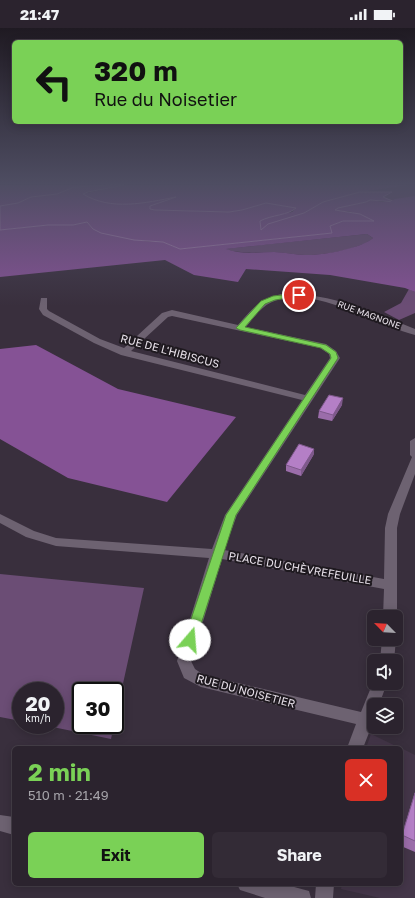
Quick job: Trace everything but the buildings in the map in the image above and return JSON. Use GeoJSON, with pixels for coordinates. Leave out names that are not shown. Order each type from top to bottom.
{"type":"FeatureCollection","features":[{"type":"Feature","properties":{"kind":"street","name":"RUE MAGNONE"},"geometry":{"type":"LineString","coordinates":[[240,328],[263,303],[273,298],[299,295],[354,307],[415,332]]}},
{"type":"Feature","properties":{"kind":"street","name":"RUE DE L'HIBISCUS"},"geometry":{"type":"LineString","coordinates":[[44,300],[43,309],[46,314],[97,341],[124,353],[308,399]]}},
{"type":"Feature","properties":{"kind":"street","name":"RUE DU NOISETIER"},"geometry":{"type":"LineString","coordinates":[[124,353],[165,315],[172,313],[323,346],[334,353],[334,358],[308,399],[231,515],[217,553],[184,661],[188,673],[202,681],[366,720]]}},
{"type":"Feature","properties":{"kind":"street"},"geometry":{"type":"LineString","coordinates":[[415,441],[415,455]]}},
{"type":"Feature","properties":{"kind":"street"},"geometry":{"type":"LineString","coordinates":[[390,610],[391,528],[394,514],[415,460]]}},
{"type":"Feature","properties":{"kind":"street","name":"PLACE DU CHÈVREFEUILLE"},"geometry":{"type":"LineString","coordinates":[[0,518],[30,534],[56,542],[217,553],[390,584]]}},
{"type":"Feature","properties":{"kind":"street"},"geometry":{"type":"LineString","coordinates":[[356,746],[377,690]]}},
{"type":"Feature","properties":{"kind":"street"},"geometry":{"type":"LineString","coordinates":[[0,823],[12,826]]}},
{"type":"Feature","properties":{"kind":"street"},"geometry":{"type":"LineString","coordinates":[[254,886],[302,898]]}},
{"type":"Feature","properties":{"kind":"street"},"geometry":{"type":"LineString","coordinates":[[324,898],[325,886]]}},
{"type":"Feature","properties":{"kind":"shaded area"},"geometry":{"type":"Polygon","coordinates":[[[0,226],[42,226],[0,230],[0,226]]]}},
{"type":"Feature","properties":{"kind":"shaded area"},"geometry":{"type":"Polygon","coordinates":[[[42,226],[90,226],[93,229],[143,241],[163,242],[180,249],[331,233],[330,226],[415,226],[415,292],[405,288],[330,275],[246,269],[238,282],[194,275],[165,260],[0,277],[0,230],[42,226]],[[367,234],[226,249],[244,253],[278,252],[312,255],[331,253],[368,242],[373,238],[367,234]]]}},
{"type":"Feature","properties":{"kind":"shaded area"},"geometry":{"type":"Polygon","coordinates":[[[90,226],[261,226],[261,230],[266,226],[331,226],[332,233],[180,249],[163,242],[134,240],[101,233],[90,226]]]}},
{"type":"Feature","properties":{"kind":"shaded area"},"geometry":{"type":"Polygon","coordinates":[[[260,226],[274,226],[261,231],[260,226]]]}},
{"type":"Feature","properties":{"kind":"shaded area"},"geometry":{"type":"Polygon","coordinates":[[[367,234],[373,238],[360,245],[340,251],[312,255],[297,255],[278,252],[243,252],[224,249],[367,234]]]}},
{"type":"Feature","properties":{"kind":"shaded area"},"geometry":{"type":"Polygon","coordinates":[[[409,289],[415,292],[415,313],[399,320],[384,312],[401,303],[409,289]]]}},
{"type":"Feature","properties":{"kind":"shaded area"},"geometry":{"type":"Polygon","coordinates":[[[36,345],[118,389],[236,417],[167,502],[68,478],[0,439],[0,349],[36,345]]]}},
{"type":"Feature","properties":{"kind":"shaded area"},"geometry":{"type":"Polygon","coordinates":[[[0,574],[144,588],[123,682],[72,682],[72,731],[64,729],[64,682],[12,682],[12,719],[0,717],[0,574]]]}},
{"type":"Feature","properties":{"kind":"shaded area"},"geometry":{"type":"Polygon","coordinates":[[[87,734],[112,734],[111,739],[87,734]]]}},
{"type":"Feature","properties":{"kind":"shaded area"},"geometry":{"type":"Polygon","coordinates":[[[371,734],[396,746],[367,746],[371,734]]]}},
{"type":"Feature","properties":{"kind":"shaded area"},"geometry":{"type":"Polygon","coordinates":[[[403,749],[415,755],[415,898],[380,898],[341,889],[342,886],[403,886],[403,749]]]}},
{"type":"Feature","properties":{"kind":"route"},"geometry":{"type":"LineString","coordinates":[[190,640],[217,553],[231,515],[334,358],[334,353],[323,346],[240,328],[263,303],[273,298],[286,295],[299,295]]}}]}
